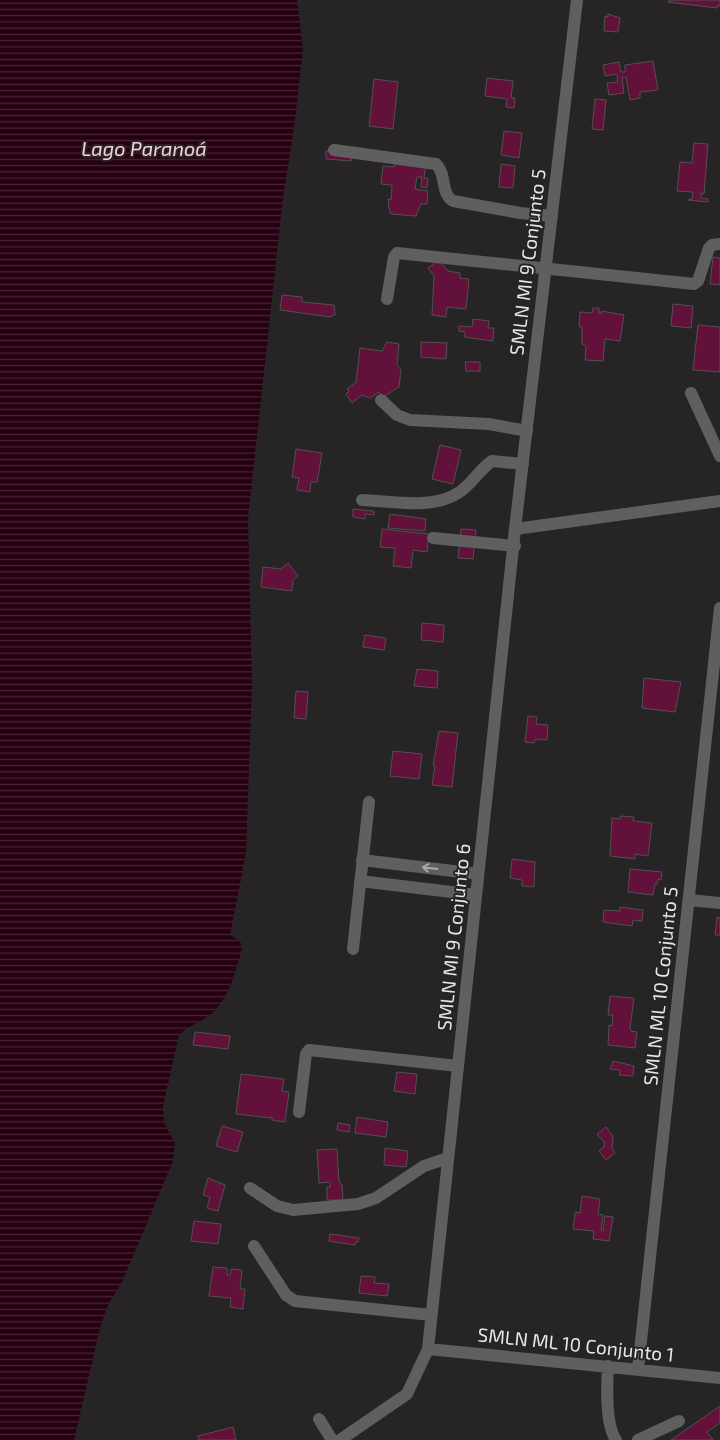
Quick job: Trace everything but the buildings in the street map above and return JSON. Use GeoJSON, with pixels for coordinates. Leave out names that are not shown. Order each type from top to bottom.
{"type":"FeatureCollection","features":[{"type":"Feature","properties":{"kind":"street","name":"SMLN MI 9 Conjunto 5"},"geometry":{"type":"LineString","coordinates":[[515,529],[577,0]]}},
{"type":"Feature","properties":{"kind":"street"},"geometry":{"type":"LineString","coordinates":[[334,150],[436,164],[441,168],[446,193],[453,201],[520,213],[552,216]]}},
{"type":"Feature","properties":{"kind":"street"},"geometry":{"type":"LineString","coordinates":[[387,299],[394,258],[397,254],[696,284],[709,248],[712,245],[720,244]]}},
{"type":"Feature","properties":{"kind":"street"},"geometry":{"type":"LineString","coordinates":[[691,393],[720,456]]}},
{"type":"Feature","properties":{"kind":"street"},"geometry":{"type":"LineString","coordinates":[[381,400],[397,415],[410,420],[489,424],[527,432]]}},
{"type":"Feature","properties":{"kind":"street"},"geometry":{"type":"LineString","coordinates":[[362,500],[443,501],[465,488],[492,461],[523,464]]}},
{"type":"Feature","properties":{"kind":"street"},"geometry":{"type":"LineString","coordinates":[[515,529],[720,501]]}},
{"type":"Feature","properties":{"kind":"street","name":"SMLN MI 9 Conjunto 6"},"geometry":{"type":"LineString","coordinates":[[340,1440],[407,1394],[428,1349],[515,546],[515,529]]}},
{"type":"Feature","properties":{"kind":"street"},"geometry":{"type":"LineString","coordinates":[[433,538],[515,546]]}},
{"type":"Feature","properties":{"kind":"street","name":"SMLN ML 10 Conjunto 5"},"geometry":{"type":"LineString","coordinates":[[638,1369],[718,642],[720,608]]}},
{"type":"Feature","properties":{"kind":"street"},"geometry":{"type":"LineString","coordinates":[[353,949],[368,802]]}},
{"type":"Feature","properties":{"kind":"street"},"geometry":{"type":"LineString","coordinates":[[362,860],[478,874]]}},
{"type":"Feature","properties":{"kind":"street"},"geometry":{"type":"LineString","coordinates":[[360,881],[476,895]]}},
{"type":"Feature","properties":{"kind":"street"},"geometry":{"type":"LineString","coordinates":[[689,900],[720,903]]}},
{"type":"Feature","properties":{"kind":"street"},"geometry":{"type":"LineString","coordinates":[[299,1112],[306,1054],[309,1050],[458,1066]]}},
{"type":"Feature","properties":{"kind":"street"},"geometry":{"type":"LineString","coordinates":[[250,1188],[277,1206],[293,1210],[358,1204],[376,1198],[424,1166],[448,1158]]}},
{"type":"Feature","properties":{"kind":"street"},"geometry":{"type":"LineString","coordinates":[[254,1246],[286,1295],[295,1301],[431,1315]]}},
{"type":"Feature","properties":{"kind":"street","name":"SMLN ML 10 Conjunto 1"},"geometry":{"type":"LineString","coordinates":[[428,1349],[720,1378]]}},
{"type":"Feature","properties":{"kind":"street"},"geometry":{"type":"LineString","coordinates":[[608,1366],[607,1386],[611,1432],[616,1440]]}},
{"type":"Feature","properties":{"kind":"street"},"geometry":{"type":"LineString","coordinates":[[319,1419],[332,1440]]}},
{"type":"Feature","properties":{"kind":"street"},"geometry":{"type":"LineString","coordinates":[[638,1440],[680,1421]]}},
{"type":"Feature","properties":{"kind":"water","name":"Lago Paranoá"},"geometry":{"type":"Polygon","coordinates":[[[0,0],[297,0],[303,49],[294,128],[283,198],[248,518],[252,685],[246,853],[230,935],[240,941],[242,948],[232,981],[220,1004],[210,1014],[179,1035],[163,1106],[164,1123],[175,1143],[173,1161],[122,1282],[108,1305],[100,1328],[74,1440],[0,1440],[0,0]]]}}]}
